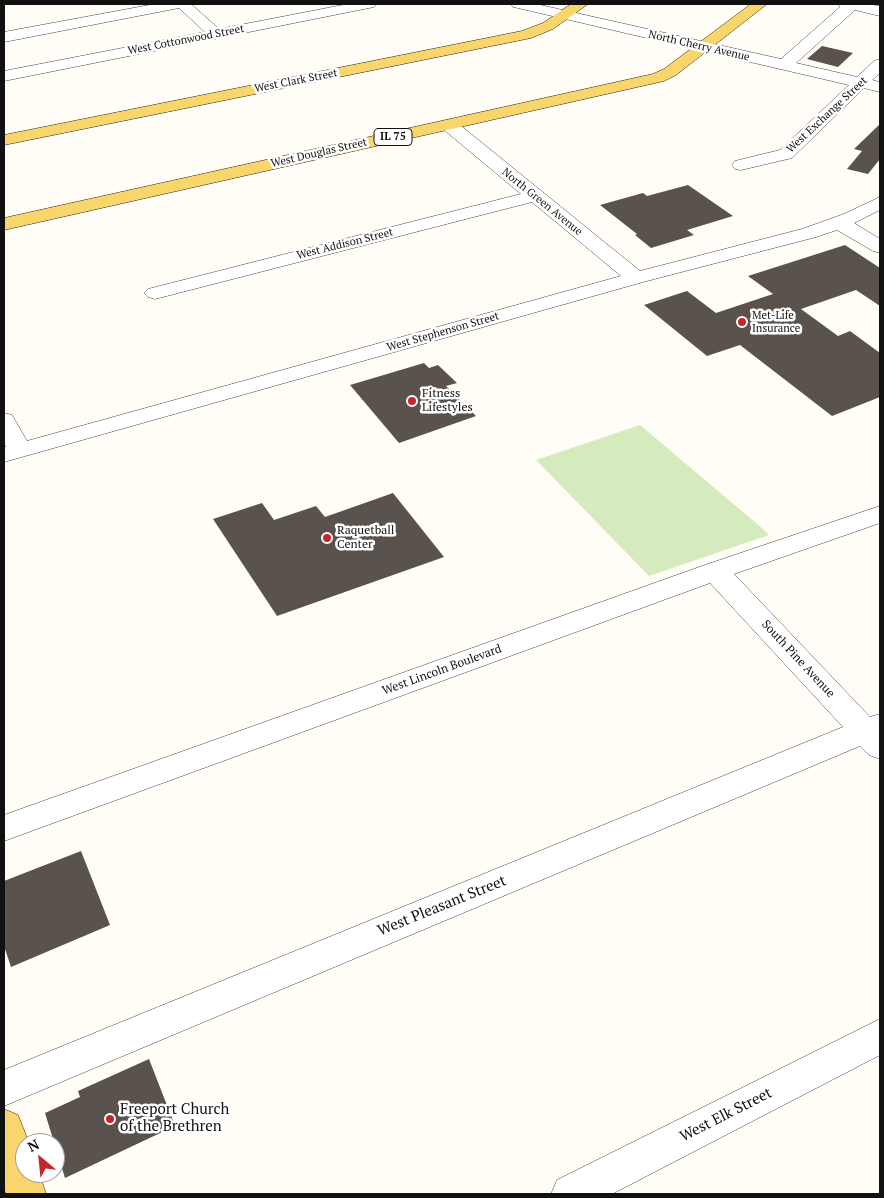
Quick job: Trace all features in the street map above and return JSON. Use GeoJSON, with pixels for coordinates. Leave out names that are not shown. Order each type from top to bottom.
{"type":"FeatureCollection","features":[{"type":"Feature","properties":{"kind":"main road","name":"West Clark Street"},"geometry":{"type":"LineString","coordinates":[[4,140],[526,35],[548,26],[581,4]]}},
{"type":"Feature","properties":{"kind":"main road","name":"West Douglas Street"},"geometry":{"type":"LineString","coordinates":[[4,224],[658,78],[670,72],[760,4]]}},
{"type":"Feature","properties":{"kind":"main road"},"geometry":{"type":"LineString","coordinates":[[4,1128],[26,1194]]}},
{"type":"Feature","properties":{"kind":"street"},"geometry":{"type":"LineString","coordinates":[[4,37],[177,4]]}},
{"type":"Feature","properties":{"kind":"street"},"geometry":{"type":"LineString","coordinates":[[183,4],[216,34]]}},
{"type":"Feature","properties":{"kind":"street","name":"West Cottonwood Street"},"geometry":{"type":"LineString","coordinates":[[4,76],[351,5],[369,4]]}},
{"type":"Feature","properties":{"kind":"street","name":"North Cherry Avenue"},"geometry":{"type":"LineString","coordinates":[[518,4],[880,87]]}},
{"type":"Feature","properties":{"kind":"street"},"geometry":{"type":"LineString","coordinates":[[784,65],[848,5],[880,11]]}},
{"type":"Feature","properties":{"kind":"street","name":"West Exchange Street"},"geometry":{"type":"LineString","coordinates":[[741,165],[786,154],[880,64]]}},
{"type":"Feature","properties":{"kind":"street","name":"North Green Avenue"},"geometry":{"type":"LineString","coordinates":[[449,125],[636,278]]}},
{"type":"Feature","properties":{"kind":"street","name":"West Addison Street"},"geometry":{"type":"LineString","coordinates":[[155,293],[535,196]]}},
{"type":"Feature","properties":{"kind":"street","name":"West Stephenson Street"},"geometry":{"type":"LineString","coordinates":[[12,453],[636,278],[785,240],[840,223],[880,203]]}},
{"type":"Feature","properties":{"kind":"street"},"geometry":{"type":"LineString","coordinates":[[840,223],[880,247]]}},
{"type":"Feature","properties":{"kind":"street"},"geometry":{"type":"LineString","coordinates":[[4,420],[12,453]]}},
{"type":"Feature","properties":{"kind":"street","name":"West Lincoln Boulevard"},"geometry":{"type":"LineString","coordinates":[[4,828],[715,571],[880,514]]}},
{"type":"Feature","properties":{"kind":"street","name":"South Pine Avenue"},"geometry":{"type":"LineString","coordinates":[[715,571],[875,734]]}},
{"type":"Feature","properties":{"kind":"street","name":"West Pleasant Street"},"geometry":{"type":"LineString","coordinates":[[4,1088],[188,1010],[875,734]]}},
{"type":"Feature","properties":{"kind":"street","name":"West Elk Street"},"geometry":{"type":"LineString","coordinates":[[571,1194],[880,1036]]}},
{"type":"Feature","properties":{"kind":"green space"},"geometry":{"type":"Polygon","coordinates":[[[640,425],[769,535],[649,576],[536,460],[640,425]]]}},
{"type":"Feature","properties":{"kind":"building"},"geometry":{"type":"Polygon","coordinates":[[[822,46],[853,53],[838,67],[807,59],[822,46]]]}},
{"type":"Feature","properties":{"kind":"building"},"geometry":{"type":"Polygon","coordinates":[[[880,124],[880,159],[868,174],[847,169],[862,151],[854,149],[880,124]]]}},
{"type":"Feature","properties":{"kind":"building"},"geometry":{"type":"Polygon","coordinates":[[[688,185],[733,216],[687,230],[694,235],[651,248],[635,235],[637,234],[600,205],[643,193],[647,196],[688,185]]]}},
{"type":"Feature","properties":{"kind":"building","name":"Met-Life Insurance"},"geometry":{"type":"Polygon","coordinates":[[[845,245],[880,268],[880,306],[856,290],[801,309],[838,336],[850,331],[880,353],[880,397],[832,416],[740,345],[707,356],[644,305],[687,291],[716,313],[773,294],[748,276],[845,245]]]}},
{"type":"Feature","properties":{"kind":"building","name":"Fitness Lifestyles"},"geometry":{"type":"Polygon","coordinates":[[[424,363],[429,368],[438,365],[457,383],[446,386],[476,416],[399,443],[350,385],[424,363]]]}},
{"type":"Feature","properties":{"kind":"building","name":"Raquetball Center"},"geometry":{"type":"Polygon","coordinates":[[[393,493],[444,557],[277,616],[213,519],[262,503],[274,520],[316,506],[325,517],[393,493]]]}},
{"type":"Feature","properties":{"kind":"building"},"geometry":{"type":"Polygon","coordinates":[[[81,851],[110,925],[11,967],[4,946],[4,881],[81,851]]]}},
{"type":"Feature","properties":{"kind":"building","name":"Freeport Church of the Brethren"},"geometry":{"type":"Polygon","coordinates":[[[149,1059],[175,1126],[65,1178],[65,1133],[51,1133],[45,1113],[80,1097],[78,1091],[149,1059]]]}},
{"type":"Feature","properties":{"kind":"place","name":"Met-Life Insurance"},"geometry":{"type":"Point","coordinates":[742,322]}},
{"type":"Feature","properties":{"kind":"place","name":"Fitness Lifestyles"},"geometry":{"type":"Point","coordinates":[412,401]}},
{"type":"Feature","properties":{"kind":"place","name":"Raquetball Center"},"geometry":{"type":"Point","coordinates":[327,538]}},
{"type":"Feature","properties":{"kind":"place","name":"Freeport Church of the Brethren"},"geometry":{"type":"Point","coordinates":[110,1119]}}]}
